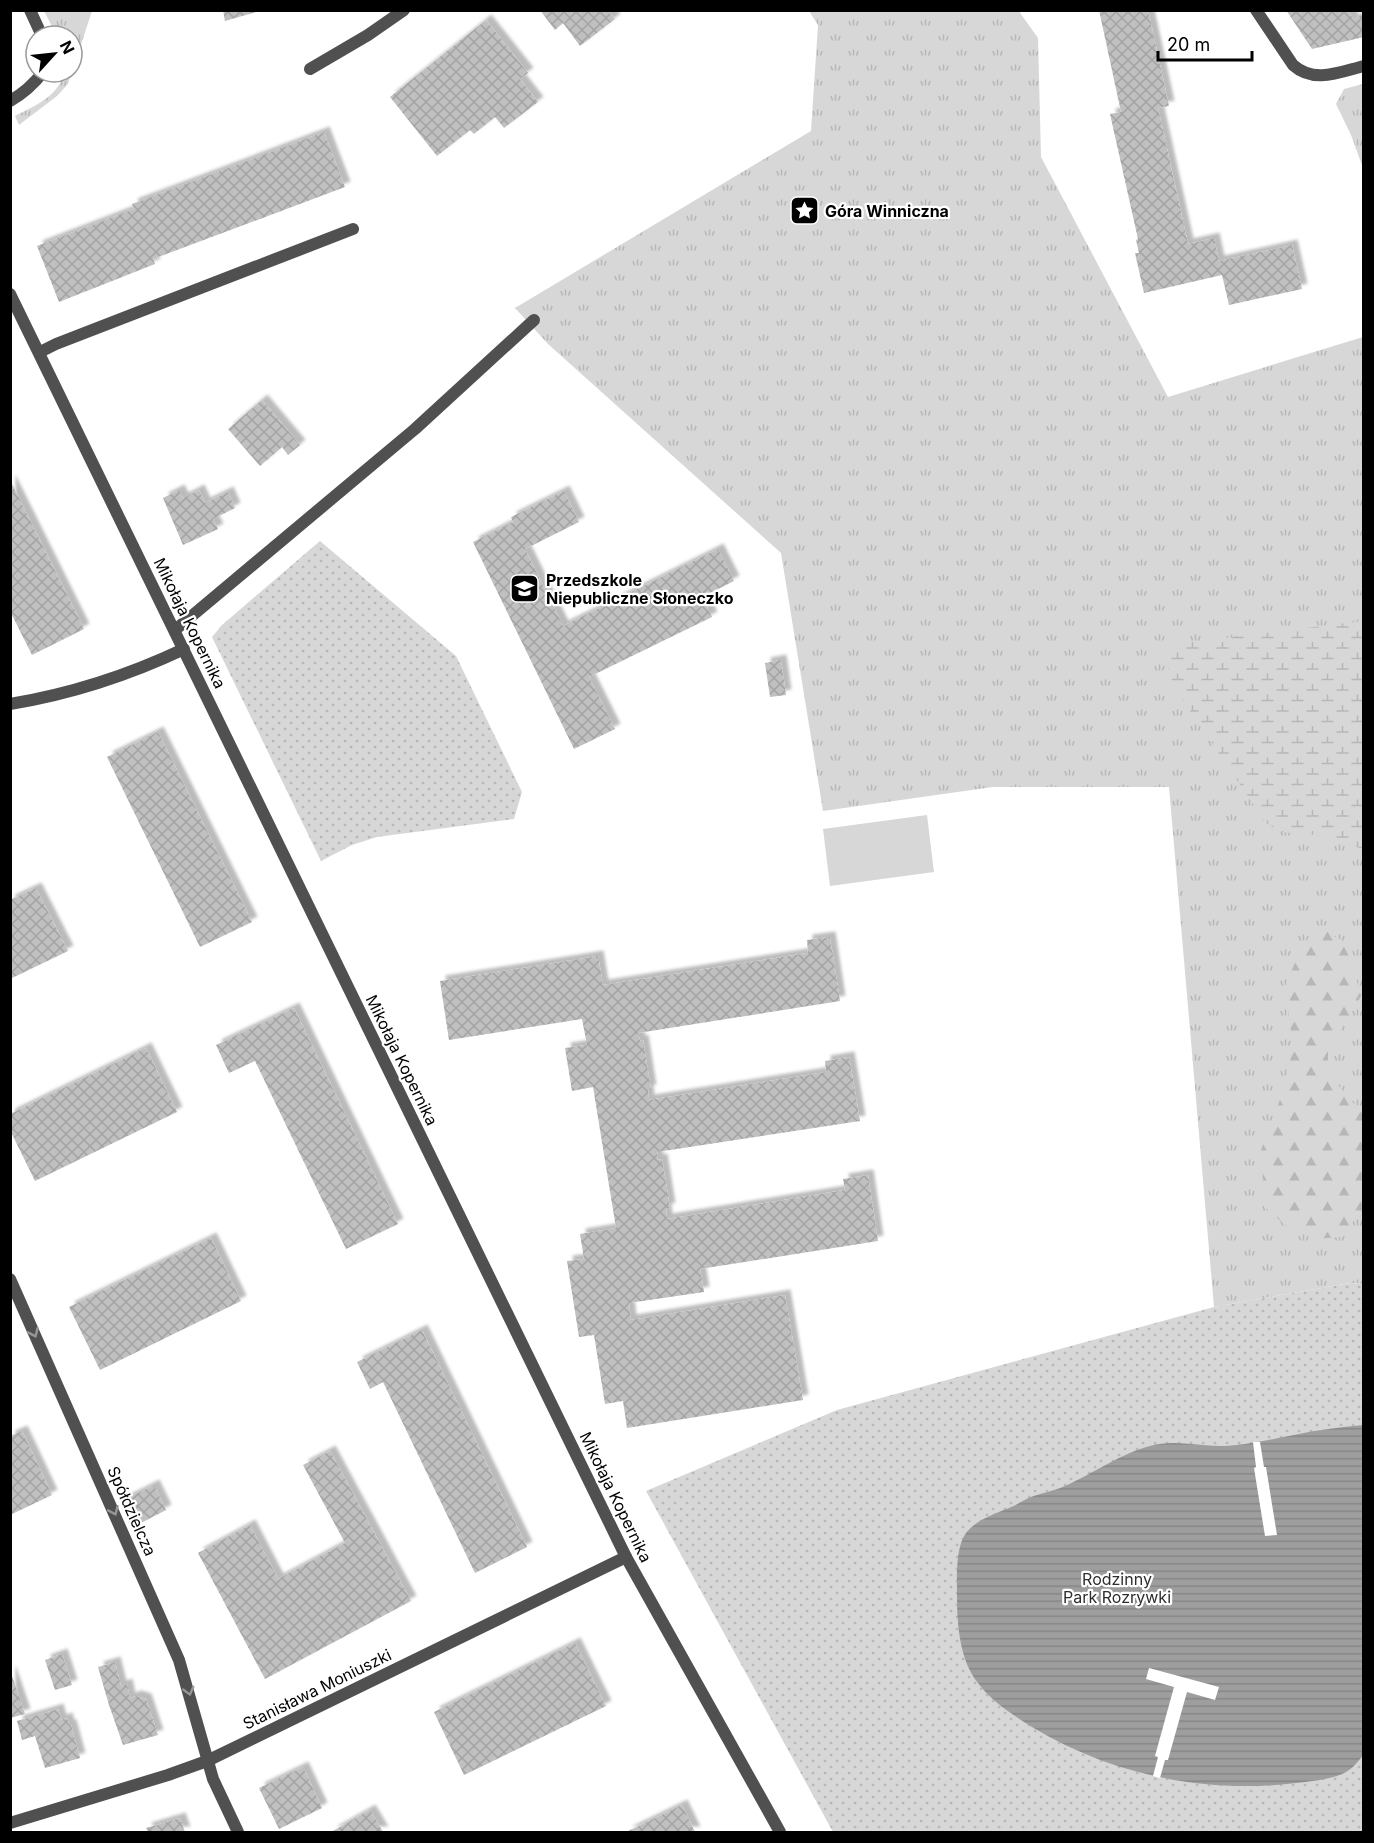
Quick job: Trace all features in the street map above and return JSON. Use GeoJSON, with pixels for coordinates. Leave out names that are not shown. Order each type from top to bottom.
{"type":"FeatureCollection","features":[{"type":"Feature","properties":{"kind":"street"},"geometry":{"type":"LineString","coordinates":[[30,10],[36,24]]}},
{"type":"Feature","properties":{"kind":"street"},"geometry":{"type":"LineString","coordinates":[[310,69],[404,10]]}},
{"type":"Feature","properties":{"kind":"street"},"geometry":{"type":"LineString","coordinates":[[1256,10],[1293,65],[1301,72],[1323,76],[1364,66]]}},
{"type":"Feature","properties":{"kind":"street"},"geometry":{"type":"LineString","coordinates":[[10,101],[33,84]]}},
{"type":"Feature","properties":{"kind":"street"},"geometry":{"type":"LineString","coordinates":[[40,352],[353,229]]}},
{"type":"Feature","properties":{"kind":"street","name":"Mikołaja Kopernika"},"geometry":{"type":"LineString","coordinates":[[10,294],[626,1557],[780,1833]]}},
{"type":"Feature","properties":{"kind":"street"},"geometry":{"type":"LineString","coordinates":[[175,630],[415,429],[534,320]]}},
{"type":"Feature","properties":{"kind":"street"},"geometry":{"type":"LineString","coordinates":[[10,704],[43,699],[128,673],[184,649]]}},
{"type":"Feature","properties":{"kind":"street","name":"Spółdzielcza"},"geometry":{"type":"LineString","coordinates":[[10,1280],[179,1660],[207,1761],[219,1796],[238,1833]]}},
{"type":"Feature","properties":{"kind":"street","name":"Stanisława Moniuszki"},"geometry":{"type":"LineString","coordinates":[[10,1823],[207,1761],[626,1557]]}},
{"type":"Feature","properties":{"kind":"green space"},"geometry":{"type":"Polygon","coordinates":[[[1018,10],[1038,38],[1041,157],[1168,397],[1363,337],[1363,1284],[1350,1283],[1214,1307],[1169,787],[993,787],[823,811],[781,553],[548,344],[515,308],[811,131],[818,25],[809,11],[1018,10]]]}},
{"type":"Feature","properties":{"kind":"green space"},"geometry":{"type":"Polygon","coordinates":[[[44,11],[92,11],[84,35],[84,24],[51,24],[44,11]]]}},
{"type":"Feature","properties":{"kind":"green space"},"geometry":{"type":"Polygon","coordinates":[[[60,84],[68,84],[57,96],[19,125],[15,116],[38,104],[60,84]]]}},
{"type":"Feature","properties":{"kind":"green space"},"geometry":{"type":"Polygon","coordinates":[[[1364,84],[1363,168],[1336,104],[1344,89],[1364,84]]]}},
{"type":"Feature","properties":{"kind":"green space"},"geometry":{"type":"Polygon","coordinates":[[[320,541],[456,656],[522,792],[514,819],[377,837],[352,845],[321,861],[212,637],[222,625],[320,541]]]}},
{"type":"Feature","properties":{"kind":"green space"},"geometry":{"type":"Polygon","coordinates":[[[1364,621],[1363,849],[1317,835],[1281,832],[1266,823],[1174,687],[1164,657],[1176,644],[1364,621]]]}},
{"type":"Feature","properties":{"kind":"green space"},"geometry":{"type":"Polygon","coordinates":[[[927,815],[934,872],[830,886],[823,829],[927,815]]]}},
{"type":"Feature","properties":{"kind":"green space"},"geometry":{"type":"Polygon","coordinates":[[[1319,927],[1341,940],[1352,963],[1361,996],[1346,1022],[1328,1046],[1328,1073],[1352,1102],[1363,1109],[1363,1209],[1341,1237],[1313,1239],[1284,1224],[1265,1207],[1261,1150],[1281,1097],[1293,1049],[1285,986],[1303,944],[1319,927]]]}},
{"type":"Feature","properties":{"kind":"green space","name":"Rodzinny Park Rozrywki"},"geometry":{"type":"Polygon","coordinates":[[[1350,1283],[1363,1284],[1363,1832],[833,1832],[646,1491],[837,1410],[1214,1307],[1350,1283]]]}},
{"type":"Feature","properties":{"kind":"shaded area"},"geometry":{"type":"Polygon","coordinates":[[[1363,1425],[1363,1755],[1349,1770],[1320,1780],[1254,1786],[1188,1782],[1123,1768],[1092,1757],[1032,1727],[996,1702],[972,1674],[963,1654],[959,1631],[957,1564],[962,1539],[970,1528],[980,1521],[1031,1497],[1065,1486],[1139,1449],[1150,1446],[1169,1443],[1234,1445],[1363,1425]]]}},
{"type":"Feature","properties":{"kind":"pier"},"geometry":{"type":"Polygon","coordinates":[[[1253,1442],[1260,1442],[1277,1535],[1265,1536],[1254,1468],[1256,1467],[1253,1442]]]}},
{"type":"Feature","properties":{"kind":"pier"},"geometry":{"type":"Polygon","coordinates":[[[1149,1668],[1219,1687],[1215,1700],[1187,1692],[1168,1760],[1165,1760],[1160,1778],[1153,1776],[1158,1757],[1155,1756],[1174,1687],[1146,1679],[1149,1668]]]}},
{"type":"Feature","properties":{"kind":"building"},"geometry":{"type":"Polygon","coordinates":[[[223,10],[259,10],[260,11],[225,21],[223,10]]]}},
{"type":"Feature","properties":{"kind":"building"},"geometry":{"type":"Polygon","coordinates":[[[540,10],[607,10],[615,19],[580,46],[563,23],[555,30],[540,10]]]}},
{"type":"Feature","properties":{"kind":"building"},"geometry":{"type":"Polygon","coordinates":[[[1099,10],[1148,10],[1169,106],[1158,108],[1188,244],[1214,238],[1219,261],[1292,245],[1302,289],[1229,305],[1222,275],[1144,293],[1135,253],[1139,253],[1136,240],[1138,239],[1110,114],[1121,112],[1099,10]]]}},
{"type":"Feature","properties":{"kind":"building"},"geometry":{"type":"Polygon","coordinates":[[[1286,10],[1348,10],[1354,21],[1358,16],[1364,14],[1364,37],[1312,49],[1286,10]]]}},
{"type":"Feature","properties":{"kind":"building"},"geometry":{"type":"Polygon","coordinates":[[[486,20],[528,73],[520,79],[538,102],[504,128],[495,117],[474,134],[470,130],[437,156],[390,97],[486,20]]]}},
{"type":"Feature","properties":{"kind":"building"},"geometry":{"type":"Polygon","coordinates":[[[324,132],[345,187],[153,259],[155,264],[59,302],[37,246],[134,209],[132,204],[324,132]]]}},
{"type":"Feature","properties":{"kind":"building"},"geometry":{"type":"Polygon","coordinates":[[[262,400],[300,445],[288,455],[282,447],[260,466],[228,429],[262,400]]]}},
{"type":"Feature","properties":{"kind":"building"},"geometry":{"type":"Polygon","coordinates":[[[10,480],[84,629],[32,655],[10,611],[10,480]]]}},
{"type":"Feature","properties":{"kind":"building"},"geometry":{"type":"Polygon","coordinates":[[[179,490],[183,498],[199,490],[205,503],[228,492],[235,508],[213,519],[218,529],[183,545],[163,498],[179,490]]]}},
{"type":"Feature","properties":{"kind":"building"},"geometry":{"type":"Polygon","coordinates":[[[564,491],[579,522],[525,549],[563,626],[718,549],[734,581],[702,597],[712,617],[589,677],[615,729],[574,749],[473,542],[513,522],[511,517],[564,491]]]}},
{"type":"Feature","properties":{"kind":"building"},"geometry":{"type":"Polygon","coordinates":[[[781,660],[786,695],[770,697],[765,663],[781,660]]]}},
{"type":"Feature","properties":{"kind":"building"},"geometry":{"type":"Polygon","coordinates":[[[158,732],[252,922],[200,947],[107,757],[158,732]]]}},
{"type":"Feature","properties":{"kind":"building"},"geometry":{"type":"Polygon","coordinates":[[[36,888],[68,951],[10,979],[10,900],[36,888]]]}},
{"type":"Feature","properties":{"kind":"building"},"geometry":{"type":"Polygon","coordinates":[[[830,937],[840,1001],[638,1033],[640,1041],[643,1040],[651,1090],[648,1090],[649,1100],[826,1072],[825,1061],[849,1057],[860,1121],[657,1152],[658,1160],[662,1159],[670,1208],[666,1209],[667,1219],[845,1190],[843,1179],[868,1175],[878,1241],[700,1269],[704,1292],[629,1303],[631,1320],[785,1295],[803,1400],[627,1428],[623,1401],[605,1404],[594,1335],[579,1337],[567,1261],[584,1259],[580,1234],[616,1228],[593,1087],[572,1091],[565,1048],[587,1045],[582,1019],[449,1040],[440,981],[598,956],[603,985],[808,953],[807,940],[830,937]]]}},
{"type":"Feature","properties":{"kind":"building"},"geometry":{"type":"Polygon","coordinates":[[[294,1008],[398,1224],[346,1249],[255,1061],[229,1073],[216,1045],[294,1008]]]}},
{"type":"Feature","properties":{"kind":"building"},"geometry":{"type":"Polygon","coordinates":[[[146,1048],[177,1112],[35,1181],[10,1130],[10,1114],[146,1048]]]}},
{"type":"Feature","properties":{"kind":"building"},"geometry":{"type":"Polygon","coordinates":[[[211,1238],[241,1301],[100,1370],[69,1307],[211,1238]]]}},
{"type":"Feature","properties":{"kind":"building"},"geometry":{"type":"Polygon","coordinates":[[[422,1330],[527,1547],[475,1573],[383,1382],[370,1389],[357,1362],[422,1330]]]}},
{"type":"Feature","properties":{"kind":"building"},"geometry":{"type":"Polygon","coordinates":[[[22,1431],[52,1495],[10,1515],[10,1436],[22,1431]]]}},
{"type":"Feature","properties":{"kind":"building"},"geometry":{"type":"Polygon","coordinates":[[[330,1451],[411,1601],[265,1679],[198,1553],[250,1525],[278,1579],[345,1543],[303,1465],[330,1451]]]}},
{"type":"Feature","properties":{"kind":"building"},"geometry":{"type":"Polygon","coordinates":[[[154,1485],[166,1510],[137,1525],[124,1500],[154,1485]]]}},
{"type":"Feature","properties":{"kind":"building"},"geometry":{"type":"Polygon","coordinates":[[[575,1643],[606,1706],[464,1775],[434,1712],[575,1643]]]}},
{"type":"Feature","properties":{"kind":"building"},"geometry":{"type":"Polygon","coordinates":[[[62,1654],[72,1685],[55,1690],[45,1660],[62,1654]]]}},
{"type":"Feature","properties":{"kind":"building"},"geometry":{"type":"Polygon","coordinates":[[[115,1662],[121,1686],[127,1684],[130,1698],[136,1696],[146,1699],[158,1735],[123,1745],[98,1667],[115,1662]]]}},
{"type":"Feature","properties":{"kind":"building"},"geometry":{"type":"Polygon","coordinates":[[[10,1670],[25,1714],[10,1718],[10,1670]]]}},
{"type":"Feature","properties":{"kind":"building"},"geometry":{"type":"Polygon","coordinates":[[[58,1709],[61,1720],[67,1718],[71,1725],[80,1758],[45,1768],[35,1736],[22,1740],[17,1721],[58,1709]]]}},
{"type":"Feature","properties":{"kind":"building"},"geometry":{"type":"Polygon","coordinates":[[[303,1767],[322,1808],[279,1829],[259,1788],[303,1767]]]}},
{"type":"Feature","properties":{"kind":"building"},"geometry":{"type":"Polygon","coordinates":[[[682,1805],[695,1832],[626,1832],[682,1805]]]}},
{"type":"Feature","properties":{"kind":"building"},"geometry":{"type":"Polygon","coordinates":[[[370,1810],[383,1832],[331,1832],[370,1810]]]}},
{"type":"Feature","properties":{"kind":"building"},"geometry":{"type":"Polygon","coordinates":[[[180,1818],[185,1832],[148,1832],[146,1828],[180,1818]]]}},
{"type":"Feature","properties":{"kind":"place","name":"Góra Winniczna"},"geometry":{"type":"Point","coordinates":[804,211]}},
{"type":"Feature","properties":{"kind":"place","name":"Przedszkole Niepubliczne Słoneczko"},"geometry":{"type":"Point","coordinates":[525,589]}}]}
